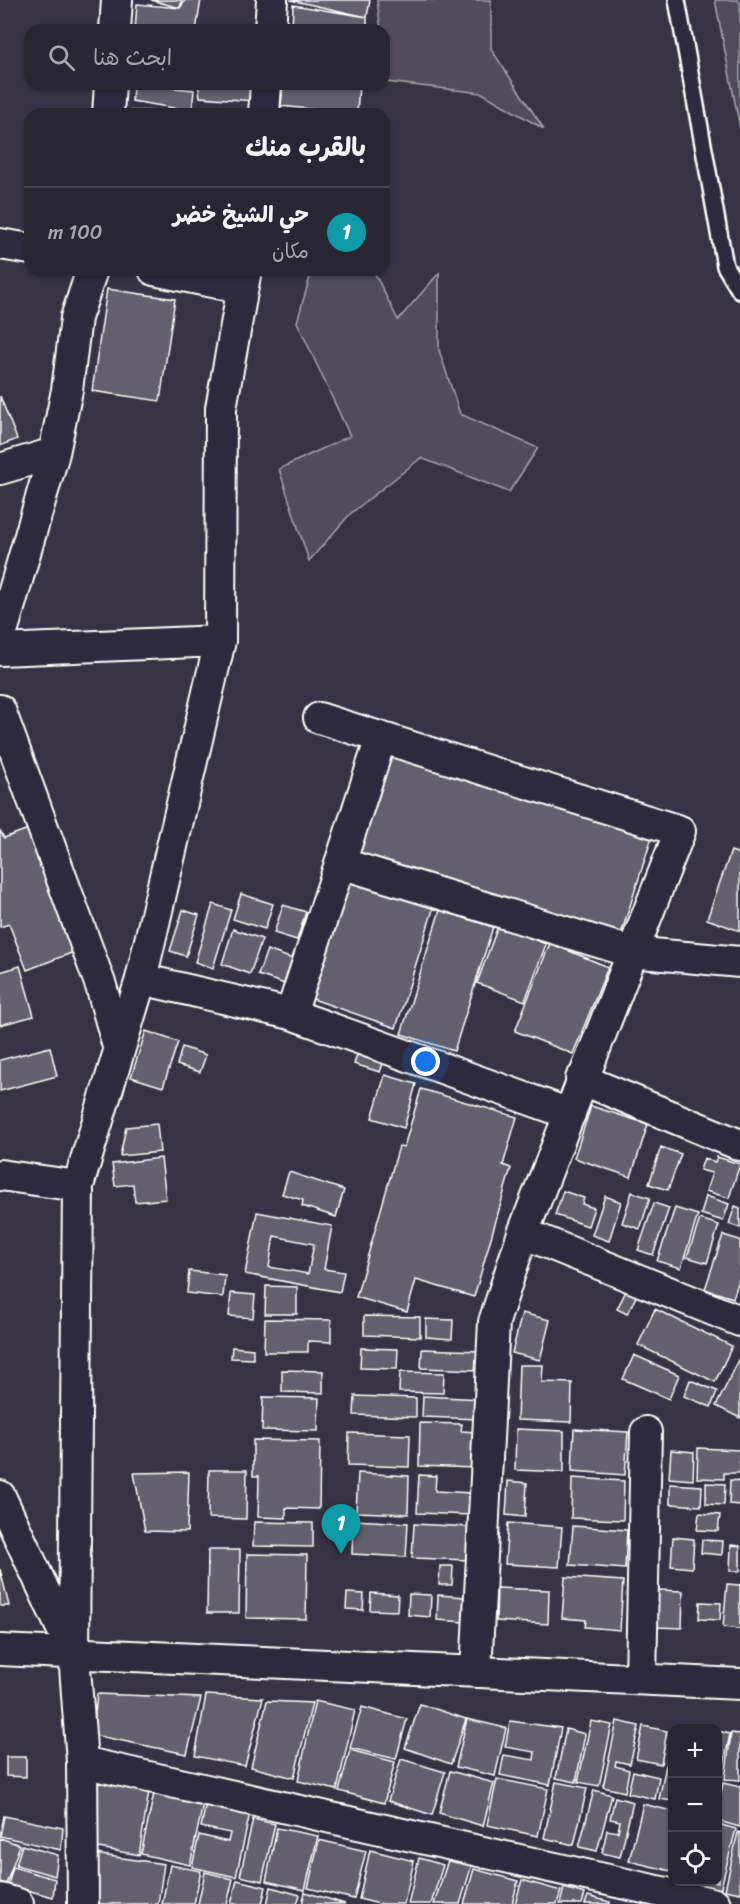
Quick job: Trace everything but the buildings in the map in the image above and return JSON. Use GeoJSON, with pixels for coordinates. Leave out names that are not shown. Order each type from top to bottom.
{"type":"FeatureCollection","features":[{"type":"Feature","properties":{"kind":"street"},"geometry":{"type":"LineString","coordinates":[[115,24],[117,0]]}},
{"type":"Feature","properties":{"kind":"street"},"geometry":{"type":"LineString","coordinates":[[270,24],[272,0]]}},
{"type":"Feature","properties":{"kind":"street"},"geometry":{"type":"LineString","coordinates":[[108,108],[110,90]]}},
{"type":"Feature","properties":{"kind":"street"},"geometry":{"type":"LineString","coordinates":[[264,108],[266,90]]}},
{"type":"Feature","properties":{"kind":"street"},"geometry":{"type":"LineString","coordinates":[[0,244],[24,248]]}},
{"type":"Feature","properties":{"kind":"street"},"geometry":{"type":"LineString","coordinates":[[0,639],[54,453],[67,390],[76,318],[90,276]]}},
{"type":"Feature","properties":{"kind":"street"},"geometry":{"type":"LineString","coordinates":[[83,1904],[82,1762],[74,1654],[78,1186],[141,980],[220,641],[221,408],[244,279],[214,276]]}},
{"type":"Feature","properties":{"kind":"street"},"geometry":{"type":"LineString","coordinates":[[0,469],[54,453]]}},
{"type":"Feature","properties":{"kind":"street"},"geometry":{"type":"LineString","coordinates":[[0,650],[220,641]]}},
{"type":"Feature","properties":{"kind":"street"},"geometry":{"type":"LineString","coordinates":[[0,710],[101,987],[119,1050]]}},
{"type":"Feature","properties":{"kind":"street"},"geometry":{"type":"LineString","coordinates":[[319,718],[680,831],[581,1079],[570,1114],[523,1233],[494,1322],[476,1672]]}},
{"type":"Feature","properties":{"kind":"street"},"geometry":{"type":"LineString","coordinates":[[291,1014],[381,738]]}},
{"type":"Feature","properties":{"kind":"street"},"geometry":{"type":"LineString","coordinates":[[340,863],[631,952],[740,962]]}},
{"type":"Feature","properties":{"kind":"street"},"geometry":{"type":"LineString","coordinates":[[141,980],[291,1014],[570,1114]]}},
{"type":"Feature","properties":{"kind":"street"},"geometry":{"type":"LineString","coordinates":[[581,1079],[740,1145]]}},
{"type":"Feature","properties":{"kind":"street"},"geometry":{"type":"LineString","coordinates":[[0,1175],[78,1186]]}},
{"type":"Feature","properties":{"kind":"street"},"geometry":{"type":"LineString","coordinates":[[523,1233],[740,1321]]}},
{"type":"Feature","properties":{"kind":"street"},"geometry":{"type":"LineString","coordinates":[[641,1680],[646,1432]]}},
{"type":"Feature","properties":{"kind":"street"},"geometry":{"type":"LineString","coordinates":[[0,1496],[74,1654]]}},
{"type":"Feature","properties":{"kind":"street"},"geometry":{"type":"LineString","coordinates":[[0,1650],[740,1684]]}},
{"type":"Feature","properties":{"kind":"street"},"geometry":{"type":"LineString","coordinates":[[82,1762],[715,1904]]}},
{"type":"Feature","properties":{"kind":"street"},"geometry":{"type":"LineString","coordinates":[[0,1899],[18,1904]]}},
{"type":"Feature","properties":{"kind":"lane"},"geometry":{"type":"LineString","coordinates":[[677,0],[724,266],[740,291]]}},
{"type":"Feature","properties":{"kind":"shaded area"},"geometry":{"type":"Polygon","coordinates":[[[377,0],[491,0],[491,49],[544,129],[482,93],[390,82],[390,24],[380,24],[377,0]]]}},
{"type":"Feature","properties":{"kind":"shaded area"},"geometry":{"type":"Polygon","coordinates":[[[715,0],[738,0],[740,3],[740,128],[715,0]]]}},
{"type":"Feature","properties":{"kind":"shaded area"},"geometry":{"type":"Polygon","coordinates":[[[439,273],[439,350],[460,414],[538,448],[509,492],[421,458],[350,514],[309,561],[279,469],[350,436],[297,322],[310,276],[376,276],[398,320],[439,273]]]}},
{"type":"Feature","properties":{"kind":"place","name":"حي الشيخ خضر"},"geometry":{"type":"Point","coordinates":[341,1554]}}]}
